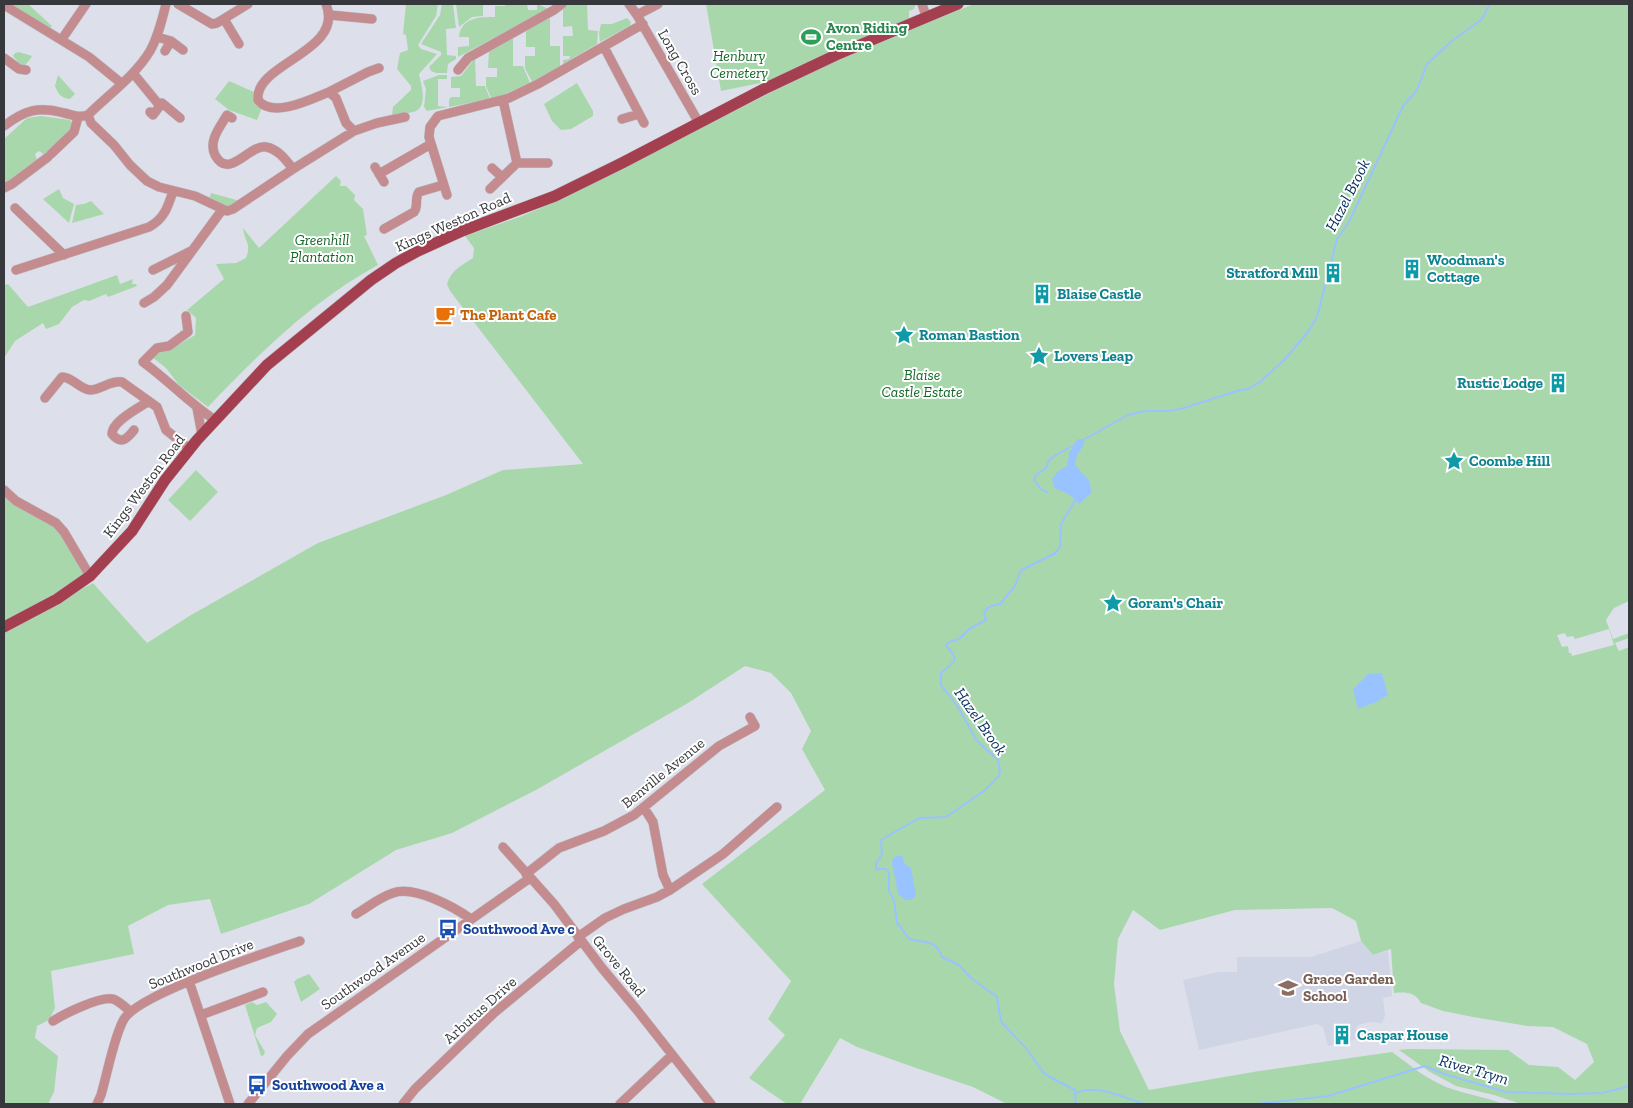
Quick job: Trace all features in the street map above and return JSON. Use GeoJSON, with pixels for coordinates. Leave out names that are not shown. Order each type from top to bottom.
{"type":"FeatureCollection","features":[{"type":"Feature","properties":{"kind":"main road","name":"Kings Weston Road"},"geometry":{"type":"LineString","coordinates":[[4,627],[57,600],[90,576],[132,531],[165,480],[190,449],[267,364],[371,280],[396,263],[462,231],[555,196],[798,72],[958,4]]}},
{"type":"Feature","properties":{"kind":"street"},"geometry":{"type":"LineString","coordinates":[[4,126],[17,116],[39,109],[78,117],[88,115],[133,72],[149,52],[156,37],[166,4]]}},
{"type":"Feature","properties":{"kind":"street"},"geometry":{"type":"LineString","coordinates":[[178,4],[186,7],[209,23],[214,24],[246,4]]}},
{"type":"Feature","properties":{"kind":"street"},"geometry":{"type":"LineString","coordinates":[[326,4],[330,15],[328,26],[320,39],[269,78],[258,92],[260,102],[265,106],[282,108],[294,105],[330,92],[374,72]]}},
{"type":"Feature","properties":{"kind":"street"},"geometry":{"type":"LineString","coordinates":[[458,70],[468,58],[562,4]]}},
{"type":"Feature","properties":{"kind":"street","name":"Long Cross"},"geometry":{"type":"LineString","coordinates":[[629,4],[643,24],[698,123]]}},
{"type":"Feature","properties":{"kind":"street"},"geometry":{"type":"LineString","coordinates":[[637,15],[658,4]]}},
{"type":"Feature","properties":{"kind":"street"},"geometry":{"type":"LineString","coordinates":[[922,4],[926,16]]}},
{"type":"Feature","properties":{"kind":"street"},"geometry":{"type":"LineString","coordinates":[[62,39],[85,5]]}},
{"type":"Feature","properties":{"kind":"street"},"geometry":{"type":"LineString","coordinates":[[5,10],[62,39],[96,62],[121,83]]}},
{"type":"Feature","properties":{"kind":"street"},"geometry":{"type":"LineString","coordinates":[[330,15],[369,17]]}},
{"type":"Feature","properties":{"kind":"street"},"geometry":{"type":"LineString","coordinates":[[224,19],[239,44]]}},
{"type":"Feature","properties":{"kind":"street"},"geometry":{"type":"LineString","coordinates":[[447,195],[429,138],[430,128],[436,118],[440,115],[503,100],[538,84],[643,24]]}},
{"type":"Feature","properties":{"kind":"street"},"geometry":{"type":"LineString","coordinates":[[156,37],[171,41],[183,50]]}},
{"type":"Feature","properties":{"kind":"street"},"geometry":{"type":"LineString","coordinates":[[165,51],[171,41]]}},
{"type":"Feature","properties":{"kind":"street"},"geometry":{"type":"LineString","coordinates":[[604,47],[644,123]]}},
{"type":"Feature","properties":{"kind":"street"},"geometry":{"type":"LineString","coordinates":[[4,58],[20,70],[26,70]]}},
{"type":"Feature","properties":{"kind":"street"},"geometry":{"type":"LineString","coordinates":[[133,72],[160,106]]}},
{"type":"Feature","properties":{"kind":"street"},"geometry":{"type":"LineString","coordinates":[[330,92],[338,101],[346,123],[354,131]]}},
{"type":"Feature","properties":{"kind":"street"},"geometry":{"type":"LineString","coordinates":[[503,100],[517,163]]}},
{"type":"Feature","properties":{"kind":"street"},"geometry":{"type":"LineString","coordinates":[[150,112],[153,115],[162,103],[180,118]]}},
{"type":"Feature","properties":{"kind":"street"},"geometry":{"type":"LineString","coordinates":[[621,118],[639,114]]}},
{"type":"Feature","properties":{"kind":"street"},"geometry":{"type":"LineString","coordinates":[[88,115],[93,126],[114,144],[140,175],[152,184],[194,196],[227,211],[233,209],[354,131],[377,123],[405,117]]}},
{"type":"Feature","properties":{"kind":"street"},"geometry":{"type":"LineString","coordinates":[[232,118],[227,116],[214,138],[214,152],[219,160],[227,164],[236,163],[254,148],[264,147],[281,155],[293,169]]}},
{"type":"Feature","properties":{"kind":"street"},"geometry":{"type":"LineString","coordinates":[[4,188],[12,184],[74,132],[78,117]]}},
{"type":"Feature","properties":{"kind":"street"},"geometry":{"type":"LineString","coordinates":[[380,174],[431,144]]}},
{"type":"Feature","properties":{"kind":"street"},"geometry":{"type":"LineString","coordinates":[[490,189],[517,163],[548,163]]}},
{"type":"Feature","properties":{"kind":"street"},"geometry":{"type":"LineString","coordinates":[[492,168],[502,177]]}},
{"type":"Feature","properties":{"kind":"street"},"geometry":{"type":"LineString","coordinates":[[384,229],[409,219],[415,211],[416,197],[419,192],[444,185]]}},
{"type":"Feature","properties":{"kind":"street"},"geometry":{"type":"LineString","coordinates":[[20,267],[149,228],[163,216],[170,203],[173,191]]}},
{"type":"Feature","properties":{"kind":"street"},"geometry":{"type":"LineString","coordinates":[[15,208],[64,255]]}},
{"type":"Feature","properties":{"kind":"street"},"geometry":{"type":"LineString","coordinates":[[144,303],[164,289],[192,250],[219,220],[222,210]]}},
{"type":"Feature","properties":{"kind":"street"},"geometry":{"type":"LineString","coordinates":[[153,270],[192,250]]}},
{"type":"Feature","properties":{"kind":"street"},"geometry":{"type":"LineString","coordinates":[[186,316],[188,332],[169,346],[157,348],[143,362],[215,420]]}},
{"type":"Feature","properties":{"kind":"street"},"geometry":{"type":"LineString","coordinates":[[47,392],[64,377],[88,390],[119,381],[158,409],[166,430],[190,449]]}},
{"type":"Feature","properties":{"kind":"street"},"geometry":{"type":"LineString","coordinates":[[134,430],[122,441],[112,434],[112,430],[117,422],[149,401]]}},
{"type":"Feature","properties":{"kind":"street"},"geometry":{"type":"LineString","coordinates":[[198,408],[202,435]]}},
{"type":"Feature","properties":{"kind":"street"},"geometry":{"type":"LineString","coordinates":[[4,490],[16,501],[56,523],[64,532],[90,576]]}},
{"type":"Feature","properties":{"kind":"street","name":"Benville Avenue"},"geometry":{"type":"LineString","coordinates":[[528,876],[559,848],[616,825],[644,808],[718,746],[755,726],[750,717]]}},
{"type":"Feature","properties":{"kind":"street"},"geometry":{"type":"LineString","coordinates":[[644,808],[653,822],[663,875],[670,890]]}},
{"type":"Feature","properties":{"kind":"street","name":"Arbutus Drive"},"geometry":{"type":"LineString","coordinates":[[403,1104],[415,1089],[494,1012],[605,918],[670,890],[723,854],[776,811]]}},
{"type":"Feature","properties":{"kind":"street","name":"Grove Road"},"geometry":{"type":"LineString","coordinates":[[503,847],[554,904],[711,1104]]}},
{"type":"Feature","properties":{"kind":"street","name":"Southwood Avenue"},"geometry":{"type":"LineString","coordinates":[[248,1104],[287,1056],[308,1034],[472,919],[528,876]]}},
{"type":"Feature","properties":{"kind":"street"},"geometry":{"type":"LineString","coordinates":[[356,914],[372,909],[392,893],[406,891],[431,898],[457,909],[472,919]]}},
{"type":"Feature","properties":{"kind":"street","name":"Southwood Drive"},"geometry":{"type":"LineString","coordinates":[[130,1011],[189,981],[294,940]]}},
{"type":"Feature","properties":{"kind":"street"},"geometry":{"type":"LineString","coordinates":[[189,981],[230,1104]]}},
{"type":"Feature","properties":{"kind":"street"},"geometry":{"type":"LineString","coordinates":[[201,1015],[258,996]]}},
{"type":"Feature","properties":{"kind":"street"},"geometry":{"type":"LineString","coordinates":[[56,1016],[108,999],[116,1001],[130,1011],[120,1028],[97,1104]]}},
{"type":"Feature","properties":{"kind":"street"},"geometry":{"type":"LineString","coordinates":[[620,1104],[672,1055]]}},
{"type":"Feature","properties":{"kind":"shaded area","name":"Grace Garden School"},"geometry":{"type":"Polygon","coordinates":[[[1361,941],[1373,955],[1388,951],[1392,996],[1383,998],[1385,1016],[1382,1023],[1369,1022],[1358,1025],[1356,1028],[1358,1039],[1328,1046],[1323,1027],[1317,1024],[1199,1050],[1183,980],[1218,972],[1237,972],[1237,957],[1311,957],[1361,941]]]}},
{"type":"Feature","properties":{"kind":"green space"},"geometry":{"type":"Polygon","coordinates":[[[14,4],[28,4],[52,26],[50,28],[11,8],[14,4]]]}},
{"type":"Feature","properties":{"kind":"green space"},"geometry":{"type":"Polygon","coordinates":[[[406,4],[438,4],[436,16],[418,45],[421,49],[437,54],[419,74],[423,94],[420,108],[414,112],[392,115],[393,107],[411,90],[411,86],[397,69],[400,53],[408,50],[406,35],[403,34],[406,4]]]}},
{"type":"Feature","properties":{"kind":"green space"},"geometry":{"type":"Polygon","coordinates":[[[442,4],[453,4],[456,28],[446,29],[447,55],[456,56],[456,59],[448,64],[447,73],[436,73],[431,71],[429,67],[441,55],[441,52],[421,44],[440,15],[442,4]]]}},
{"type":"Feature","properties":{"kind":"green space"},"geometry":{"type":"Polygon","coordinates":[[[456,4],[483,4],[483,16],[472,17],[459,27],[456,4]]]}},
{"type":"Feature","properties":{"kind":"green space"},"geometry":{"type":"Polygon","coordinates":[[[506,4],[527,4],[528,10],[537,10],[537,4],[549,9],[458,57],[458,47],[469,46],[469,37],[459,37],[463,25],[478,18],[495,17],[495,6],[505,6],[506,4]]]}},
{"type":"Feature","properties":{"kind":"green space"},"geometry":{"type":"Polygon","coordinates":[[[567,4],[587,4],[588,30],[598,31],[597,44],[563,64],[563,60],[569,59],[570,56],[563,56],[563,36],[573,36],[572,26],[563,27],[563,9],[567,4]]]}},
{"type":"Feature","properties":{"kind":"green space","name":"Avon Riding Centre"},"geometry":{"type":"Polygon","coordinates":[[[706,4],[916,4],[914,9],[909,11],[909,19],[765,82],[721,91],[706,4]]]}},
{"type":"Feature","properties":{"kind":"green space","name":"Blaise Castle Estate"},"geometry":{"type":"Polygon","coordinates":[[[974,4],[1629,4],[1629,601],[1614,608],[1606,620],[1613,639],[1629,633],[1629,638],[1615,643],[1619,651],[1629,647],[1629,1104],[1521,1104],[1456,1086],[1430,1072],[1399,1050],[1508,1050],[1529,1065],[1558,1067],[1575,1080],[1594,1062],[1587,1044],[1553,1027],[1527,1026],[1443,1011],[1421,1003],[1419,999],[1410,994],[1394,993],[1391,949],[1373,955],[1361,941],[1356,921],[1332,908],[1235,910],[1160,930],[1133,910],[1118,939],[1114,984],[1120,1031],[1149,1090],[1259,1071],[1392,1052],[1422,1074],[1446,1087],[1504,1104],[1007,1104],[973,1087],[857,1047],[840,1038],[800,1104],[787,1104],[749,1078],[785,1035],[768,1019],[791,981],[702,884],[825,790],[802,749],[811,731],[791,693],[771,673],[745,666],[688,703],[536,790],[452,833],[396,850],[309,904],[221,934],[210,899],[168,905],[128,926],[134,954],[51,971],[55,1008],[49,1020],[37,1026],[35,1038],[58,1056],[54,1092],[48,1104],[4,1104],[4,632],[93,583],[147,643],[191,615],[318,543],[446,495],[503,470],[583,464],[450,291],[447,284],[451,275],[473,258],[474,248],[465,236],[522,216],[568,196],[821,67],[868,46],[974,4]],[[1609,629],[1575,639],[1573,636],[1567,637],[1565,633],[1557,635],[1562,647],[1568,646],[1569,653],[1572,656],[1614,645],[1609,629]]]}},
{"type":"Feature","properties":{"kind":"green space"},"geometry":{"type":"Polygon","coordinates":[[[550,18],[550,46],[560,46],[560,66],[532,82],[525,68],[525,56],[535,56],[535,47],[526,47],[526,32],[530,27],[550,18]]]}},
{"type":"Feature","properties":{"kind":"green space"},"geometry":{"type":"Polygon","coordinates":[[[627,18],[631,22],[630,26],[600,42],[601,24],[612,24],[627,18]]]}},
{"type":"Feature","properties":{"kind":"green space"},"geometry":{"type":"Polygon","coordinates":[[[513,38],[513,66],[523,66],[530,83],[506,94],[491,98],[486,86],[486,77],[497,77],[497,68],[488,68],[489,51],[513,38]]]}},
{"type":"Feature","properties":{"kind":"green space"},"geometry":{"type":"Polygon","coordinates":[[[19,52],[32,56],[25,65],[20,65],[13,56],[19,52]]]}},
{"type":"Feature","properties":{"kind":"green space"},"geometry":{"type":"Polygon","coordinates":[[[475,58],[476,86],[485,86],[490,99],[449,107],[451,97],[460,97],[460,88],[451,88],[451,77],[461,76],[475,58]]]}},
{"type":"Feature","properties":{"kind":"green space"},"geometry":{"type":"Polygon","coordinates":[[[58,75],[75,94],[70,99],[62,97],[57,91],[55,86],[58,75]]]}},
{"type":"Feature","properties":{"kind":"green space"},"geometry":{"type":"Polygon","coordinates":[[[439,75],[447,75],[447,79],[438,79],[438,106],[448,107],[427,111],[424,107],[426,89],[423,81],[439,75]]]}},
{"type":"Feature","properties":{"kind":"green space"},"geometry":{"type":"Polygon","coordinates":[[[229,81],[254,92],[255,102],[262,108],[257,120],[229,110],[215,99],[229,81]]]}},
{"type":"Feature","properties":{"kind":"green space"},"geometry":{"type":"Polygon","coordinates":[[[577,83],[593,111],[593,116],[571,129],[561,130],[552,121],[544,104],[577,83]]]}},
{"type":"Feature","properties":{"kind":"green space"},"geometry":{"type":"Polygon","coordinates":[[[41,116],[70,120],[72,122],[69,132],[62,141],[45,155],[39,151],[35,154],[37,160],[4,186],[4,139],[27,118],[41,116]]]}},
{"type":"Feature","properties":{"kind":"green space","name":"Greenhill Plantation"},"geometry":{"type":"Polygon","coordinates":[[[336,176],[341,181],[340,186],[346,186],[355,195],[354,200],[363,209],[367,235],[364,236],[378,265],[346,284],[288,329],[255,359],[208,407],[179,385],[166,368],[152,357],[158,352],[170,350],[195,335],[196,318],[187,310],[224,279],[216,264],[236,263],[246,258],[248,245],[243,228],[259,248],[336,176]]]}},
{"type":"Feature","properties":{"kind":"green space"},"geometry":{"type":"Polygon","coordinates":[[[59,189],[63,198],[74,204],[69,223],[43,199],[59,189]]]}},
{"type":"Feature","properties":{"kind":"green space"},"geometry":{"type":"Polygon","coordinates":[[[211,193],[240,201],[229,208],[209,199],[211,193]]]}},
{"type":"Feature","properties":{"kind":"green space"},"geometry":{"type":"Polygon","coordinates":[[[91,201],[104,214],[72,223],[76,205],[91,201]]]}},
{"type":"Feature","properties":{"kind":"green space"},"geometry":{"type":"Polygon","coordinates":[[[117,275],[120,284],[133,279],[132,284],[137,286],[108,297],[106,294],[89,301],[84,300],[72,307],[59,324],[46,329],[43,323],[15,341],[4,358],[4,283],[5,285],[8,284],[28,307],[117,275]]]}},
{"type":"Feature","properties":{"kind":"green space"},"geometry":{"type":"Polygon","coordinates":[[[196,470],[218,492],[190,521],[168,500],[196,470]]]}},
{"type":"Feature","properties":{"kind":"green space"},"geometry":{"type":"Polygon","coordinates":[[[4,492],[56,525],[86,574],[50,598],[4,622],[4,492]]]}},
{"type":"Feature","properties":{"kind":"green space"},"geometry":{"type":"Polygon","coordinates":[[[309,974],[320,989],[301,1002],[294,982],[309,974]]]}},
{"type":"Feature","properties":{"kind":"green space"},"geometry":{"type":"Polygon","coordinates":[[[252,1002],[257,1005],[266,1002],[277,1014],[271,1022],[257,1028],[255,1035],[265,1052],[261,1056],[245,1005],[252,1002]]]}},
{"type":"Feature","properties":{"kind":"water"},"geometry":{"type":"Polygon","coordinates":[[[1067,466],[1076,466],[1089,480],[1092,492],[1079,504],[1065,492],[1054,488],[1052,479],[1058,471],[1067,466]]]}},
{"type":"Feature","properties":{"kind":"water"},"geometry":{"type":"Polygon","coordinates":[[[1382,673],[1388,695],[1358,709],[1353,689],[1368,674],[1382,673]]]}},
{"type":"Feature","properties":{"kind":"water"},"geometry":{"type":"Polygon","coordinates":[[[902,856],[905,864],[911,868],[916,895],[912,900],[905,900],[898,894],[892,863],[893,858],[902,856]]]}},
{"type":"Feature","properties":{"kind":"waterway","name":"Hazel Brook"},"geometry":{"type":"LineString","coordinates":[[1047,492],[1041,489],[1034,480],[1036,475],[1046,468],[1049,460],[1056,455],[1128,415],[1145,411],[1171,411],[1248,389],[1260,382],[1285,359],[1308,332],[1317,317],[1337,239],[1349,222],[1403,106],[1417,90],[1427,64],[1453,40],[1481,20],[1490,4]]}},
{"type":"Feature","properties":{"kind":"waterway"},"geometry":{"type":"LineString","coordinates":[[1071,466],[1073,454],[1080,443]]}},
{"type":"Feature","properties":{"kind":"waterway","name":"Hazel Brook"},"geometry":{"type":"LineString","coordinates":[[1075,1094],[1075,1090],[1043,1072],[1026,1048],[1002,1023],[997,997],[971,978],[959,965],[942,957],[940,951],[933,944],[909,939],[897,924],[894,900],[889,891],[889,873],[886,869],[876,869],[876,863],[882,854],[881,840],[919,818],[946,817],[984,791],[999,776],[998,760],[977,741],[958,707],[941,685],[941,673],[954,660],[953,654],[946,645],[959,639],[969,629],[986,620],[984,612],[987,608],[1000,604],[1015,586],[1021,570],[1054,554],[1060,547],[1061,524],[1076,499]]}},
{"type":"Feature","properties":{"kind":"waterway","name":"River Trym"},"geometry":{"type":"LineString","coordinates":[[1257,1104],[1328,1096],[1425,1066],[1444,1074],[1506,1092],[1603,1093],[1629,1086]]}},
{"type":"Feature","properties":{"kind":"waterway","name":"River Trym"},"geometry":{"type":"LineString","coordinates":[[1075,1094],[1082,1091],[1100,1090],[1144,1104]]}},
{"type":"Feature","properties":{"kind":"waterway","name":"River Trym"},"geometry":{"type":"LineString","coordinates":[[1075,1094],[1076,1104]]}},
{"type":"Feature","properties":{"kind":"place","name":"Avon Riding Centre"},"geometry":{"type":"Point","coordinates":[811,37]}},
{"type":"Feature","properties":{"kind":"place","name":"Woodman's Cottage"},"geometry":{"type":"Point","coordinates":[1412,269]}},
{"type":"Feature","properties":{"kind":"place","name":"Stratford Mill"},"geometry":{"type":"Point","coordinates":[1333,273]}},
{"type":"Feature","properties":{"kind":"place","name":"Blaise Castle"},"geometry":{"type":"Point","coordinates":[1042,294]}},
{"type":"Feature","properties":{"kind":"place","name":"The Plant Cafe"},"geometry":{"type":"Point","coordinates":[445,315]}},
{"type":"Feature","properties":{"kind":"place","name":"Roman Bastion"},"geometry":{"type":"Point","coordinates":[904,335]}},
{"type":"Feature","properties":{"kind":"place","name":"Lovers Leap"},"geometry":{"type":"Point","coordinates":[1039,356]}},
{"type":"Feature","properties":{"kind":"place","name":"Rustic Lodge"},"geometry":{"type":"Point","coordinates":[1558,383]}},
{"type":"Feature","properties":{"kind":"place","name":"Coombe Hill"},"geometry":{"type":"Point","coordinates":[1454,461]}},
{"type":"Feature","properties":{"kind":"place","name":"Goram's Chair"},"geometry":{"type":"Point","coordinates":[1113,603]}},
{"type":"Feature","properties":{"kind":"place","name":"Southwood Ave c"},"geometry":{"type":"Point","coordinates":[448,929]}},
{"type":"Feature","properties":{"kind":"place","name":"Grace Garden School"},"geometry":{"type":"Point","coordinates":[1288,988]}},
{"type":"Feature","properties":{"kind":"place","name":"Caspar House"},"geometry":{"type":"Point","coordinates":[1342,1035]}},
{"type":"Feature","properties":{"kind":"place","name":"Southwood Ave a"},"geometry":{"type":"Point","coordinates":[257,1085]}},
{"type":"Feature","properties":{"kind":"park label","name":"Henbury Cemetery"},"geometry":{"type":"Point","coordinates":[739,64]}}]}
